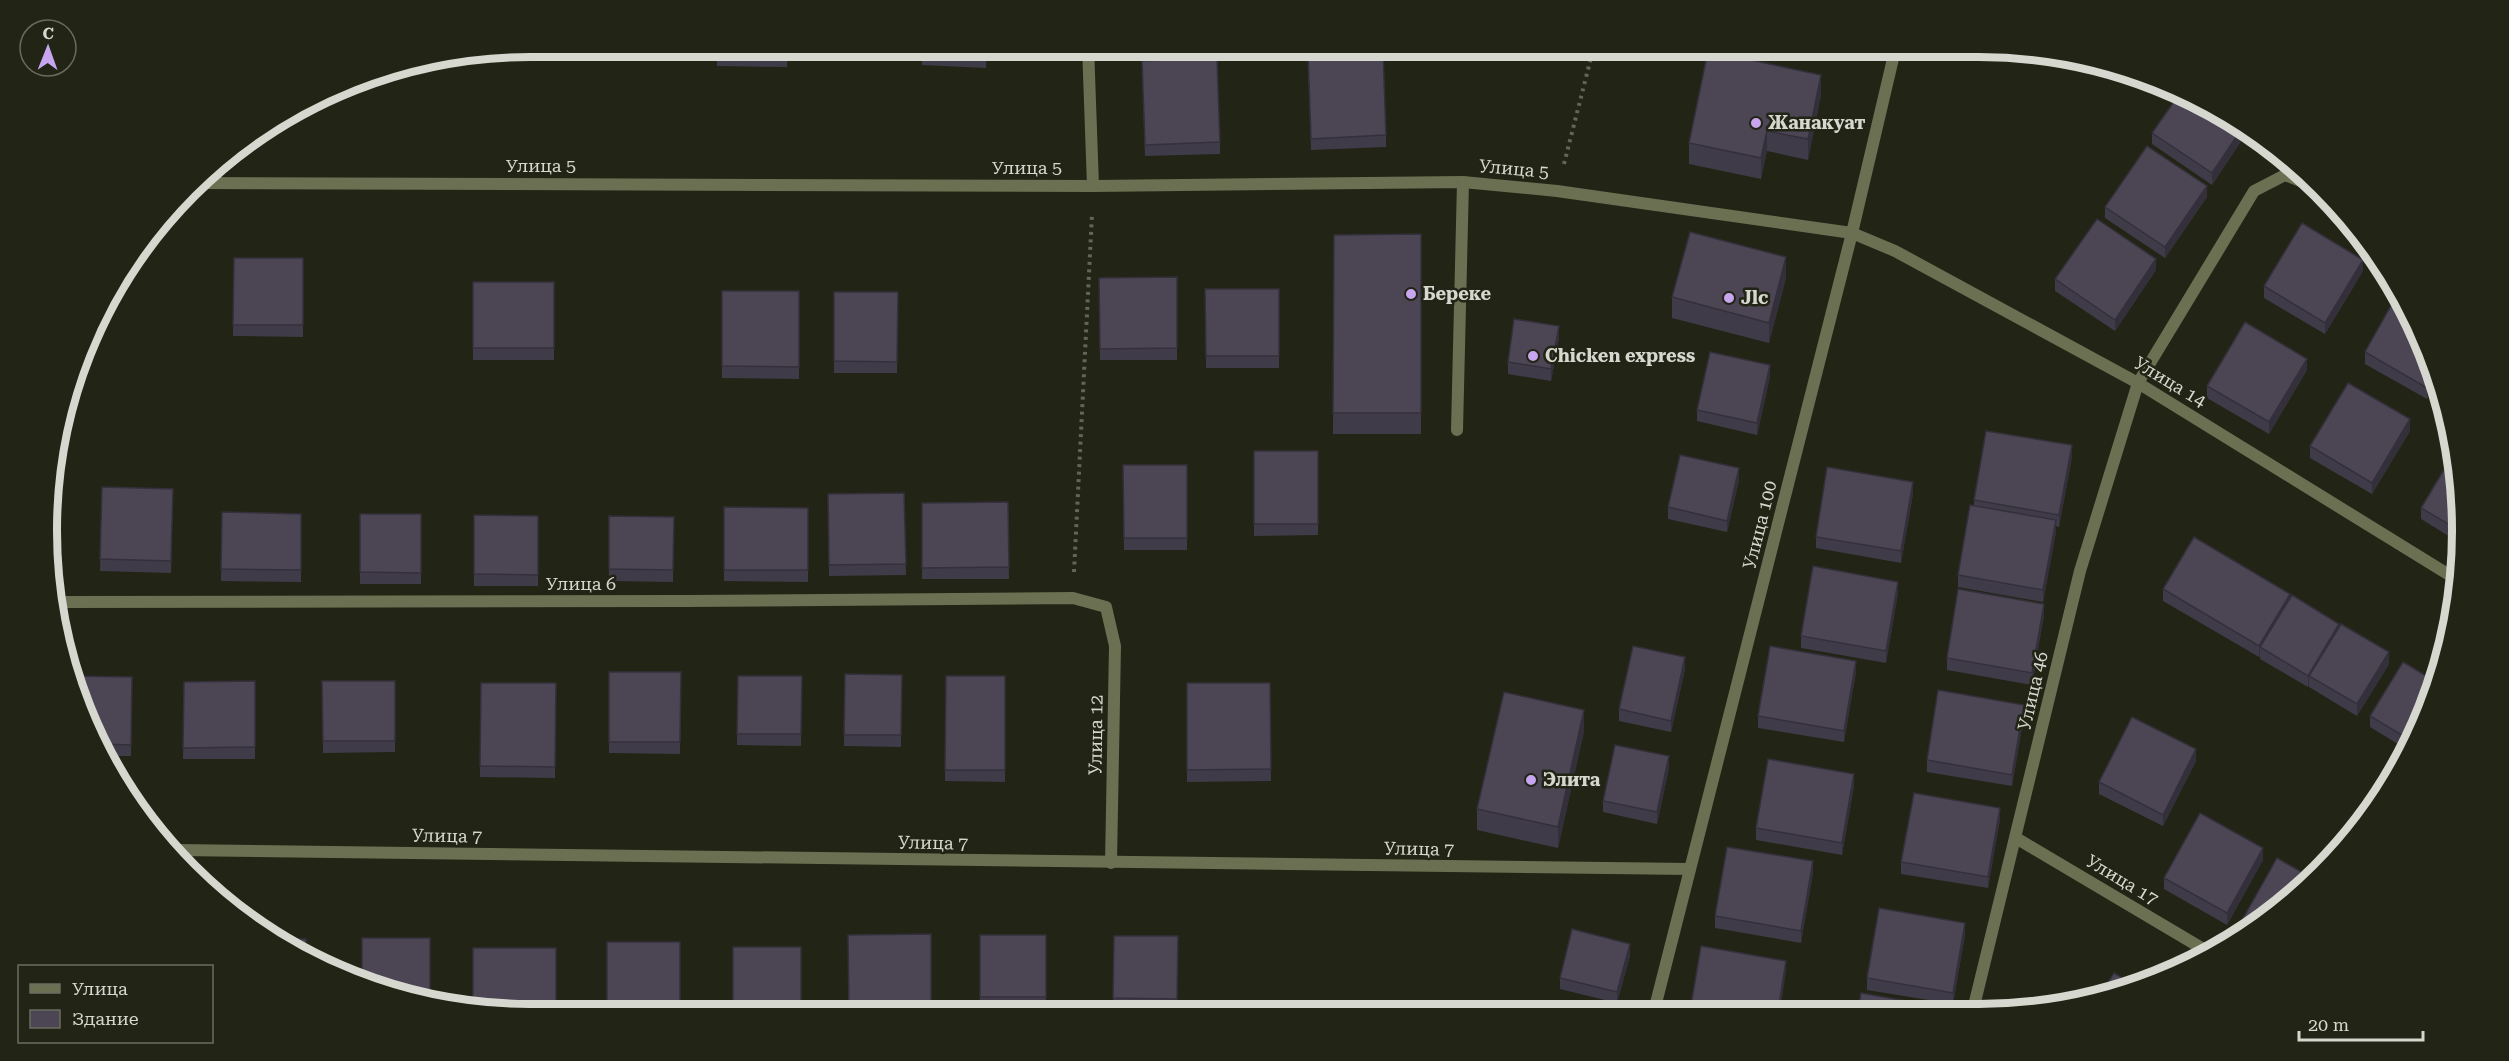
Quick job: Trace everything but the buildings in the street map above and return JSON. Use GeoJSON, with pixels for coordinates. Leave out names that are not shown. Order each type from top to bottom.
{"type":"FeatureCollection","features":[{"type":"Feature","properties":{"kind":"street"},"geometry":{"type":"LineString","coordinates":[[1089,57],[1093,186]]}},
{"type":"Feature","properties":{"kind":"street","name":"Улица 100"},"geometry":{"type":"LineString","coordinates":[[1656,1004],[1852,233],[1893,57]]}},
{"type":"Feature","properties":{"kind":"street","name":"Улица 46"},"geometry":{"type":"LineString","coordinates":[[1975,1004],[2080,571],[2138,382],[2254,191],[2285,175],[2295,179]]}},
{"type":"Feature","properties":{"kind":"street"},"geometry":{"type":"LineString","coordinates":[[1457,430],[1463,182]]}},
{"type":"Feature","properties":{"kind":"street","name":"Улица 5"},"geometry":{"type":"LineString","coordinates":[[210,183],[1093,186],[1463,182],[1557,191],[1852,233]]}},
{"type":"Feature","properties":{"kind":"street","name":"Улица 14"},"geometry":{"type":"LineString","coordinates":[[1852,233],[1895,251],[2138,382],[2450,575]]}},
{"type":"Feature","properties":{"kind":"street","name":"Улица 6"},"geometry":{"type":"LineString","coordinates":[[63,602],[1073,598],[1106,607]]}},
{"type":"Feature","properties":{"kind":"street","name":"Улица 12"},"geometry":{"type":"LineString","coordinates":[[1106,607],[1115,646],[1112,863]]}},
{"type":"Feature","properties":{"kind":"street","name":"Улица 17"},"geometry":{"type":"LineString","coordinates":[[2016,838],[2202,948]]}},
{"type":"Feature","properties":{"kind":"street","name":"Улица 7"},"geometry":{"type":"LineString","coordinates":[[182,850],[1690,869]]}},
{"type":"Feature","properties":{"kind":"path"},"geometry":{"type":"LineString","coordinates":[[1557,191],[1591,57]]}},
{"type":"Feature","properties":{"kind":"path"},"geometry":{"type":"LineString","coordinates":[[1073,598],[1093,186]]}},
{"type":"Feature","properties":{"kind":"place","name":"Жанакуат"},"geometry":{"type":"Point","coordinates":[1756,123]}},
{"type":"Feature","properties":{"kind":"place","name":"Береке"},"geometry":{"type":"Point","coordinates":[1411,294]}},
{"type":"Feature","properties":{"kind":"place","name":"Jlc"},"geometry":{"type":"Point","coordinates":[1729,298]}},
{"type":"Feature","properties":{"kind":"place","name":"Chicken express"},"geometry":{"type":"Point","coordinates":[1533,356]}},
{"type":"Feature","properties":{"kind":"place","name":"Элита"},"geometry":{"type":"Point","coordinates":[1531,780]}}]}
